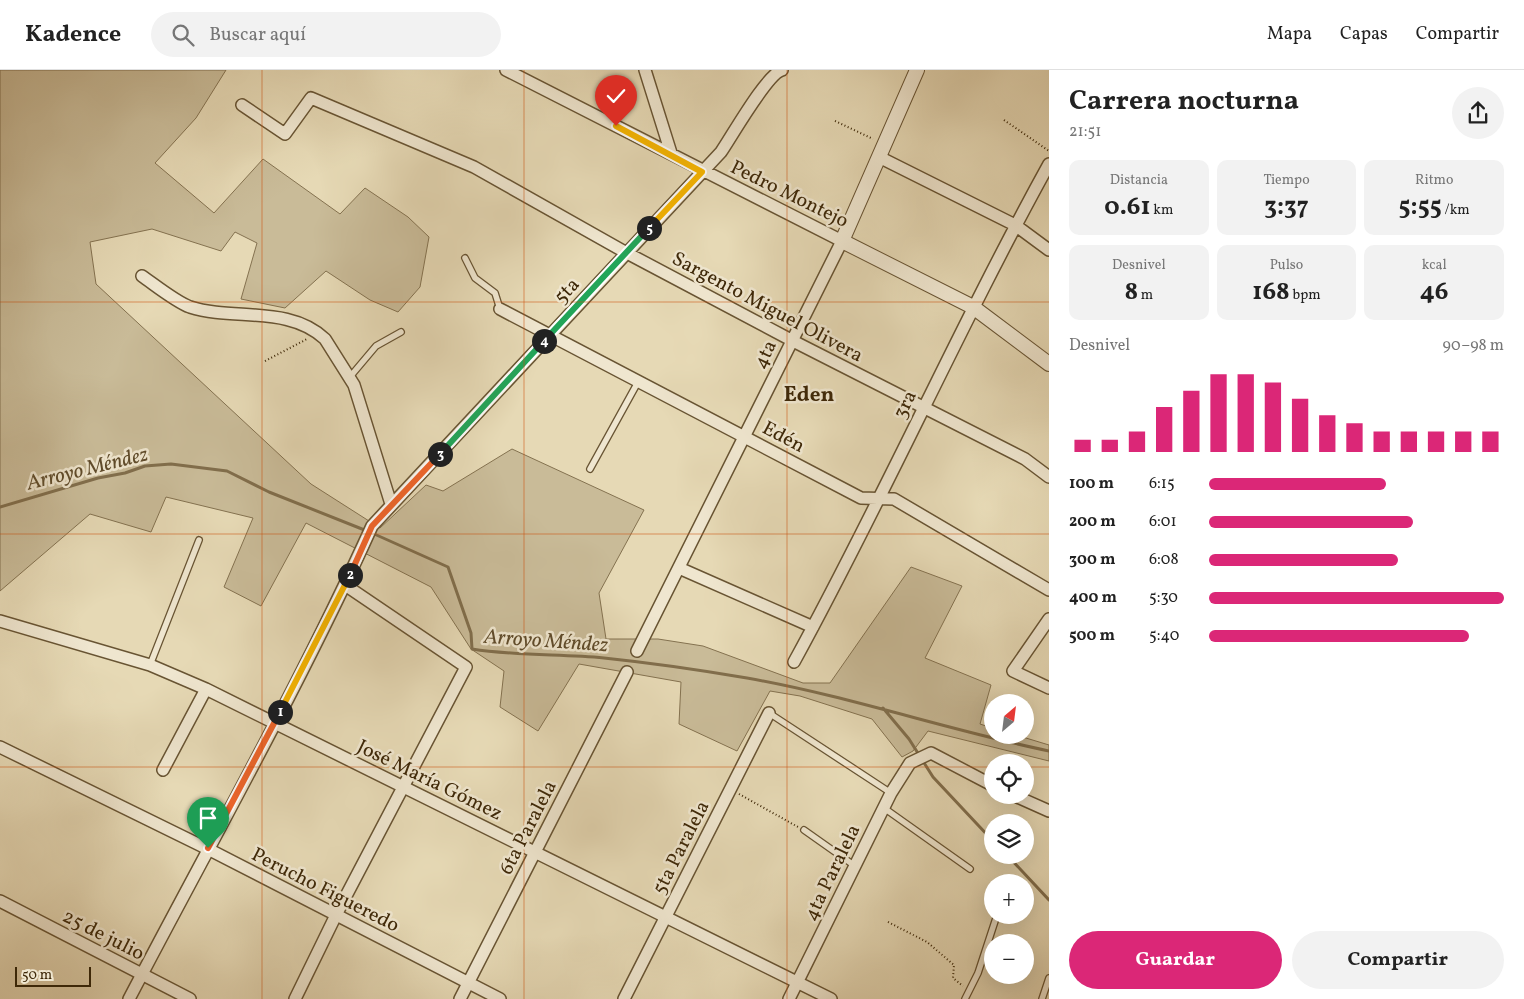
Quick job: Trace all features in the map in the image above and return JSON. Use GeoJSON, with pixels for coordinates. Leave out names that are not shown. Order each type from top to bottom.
{"type":"FeatureCollection","features":[{"type":"Feature","properties":{"kind":"street","name":"Pedro Montejo"},"geometry":{"type":"LineString","coordinates":[[506,70],[671,153],[702,172],[973,307],[1049,364]]}},
{"type":"Feature","properties":{"kind":"street"},"geometry":{"type":"LineString","coordinates":[[645,70],[671,153]]}},
{"type":"Feature","properties":{"kind":"street","name":"4ta"},"geometry":{"type":"LineString","coordinates":[[638,651],[842,241],[918,70]]}},
{"type":"Feature","properties":{"kind":"street","name":"5ta"},"geometry":{"type":"LineString","coordinates":[[129,999],[345,585],[372,526],[721,152],[765,84],[779,71]]}},
{"type":"Feature","properties":{"kind":"street","name":"Sargento Miguel Olivera"},"geometry":{"type":"LineString","coordinates":[[242,105],[284,134],[311,98],[474,167],[626,252],[793,341],[1025,459],[1049,477]]}},
{"type":"Feature","properties":{"kind":"street"},"geometry":{"type":"LineString","coordinates":[[882,151],[1015,225],[1049,250]]}},
{"type":"Feature","properties":{"kind":"street","name":"3ra"},"geometry":{"type":"LineString","coordinates":[[794,662],[878,500],[973,307],[1049,164]]}},
{"type":"Feature","properties":{"kind":"street"},"geometry":{"type":"LineString","coordinates":[[142,276],[189,307],[296,321],[319,333],[325,339],[354,385],[392,504]]}},
{"type":"Feature","properties":{"kind":"street","name":"Edén"},"geometry":{"type":"LineString","coordinates":[[500,309],[548,336],[861,498],[894,499],[1049,590]]}},
{"type":"Feature","properties":{"kind":"street"},"geometry":{"type":"LineString","coordinates":[[679,568],[813,628]]}},
{"type":"Feature","properties":{"kind":"street"},"geometry":{"type":"LineString","coordinates":[[295,999],[336,915],[466,667],[345,585]]}},
{"type":"Feature","properties":{"kind":"street","name":"José María Gómez"},"geometry":{"type":"LineString","coordinates":[[0,621],[150,665],[206,689],[831,999]]}},
{"type":"Feature","properties":{"kind":"street"},"geometry":{"type":"LineString","coordinates":[[1048,622],[1013,671],[1049,688]]}},
{"type":"Feature","properties":{"kind":"street","name":"6ta Paralela"},"geometry":{"type":"LineString","coordinates":[[460,999],[626,672]]}},
{"type":"Feature","properties":{"kind":"street"},"geometry":{"type":"LineString","coordinates":[[163,770],[206,689]]}},
{"type":"Feature","properties":{"kind":"street","name":"5ta Paralela"},"geometry":{"type":"LineString","coordinates":[[624,999],[769,713]]}},
{"type":"Feature","properties":{"kind":"street","name":"Perucho Figueredo"},"geometry":{"type":"LineString","coordinates":[[0,747],[208,848],[500,999]]}},
{"type":"Feature","properties":{"kind":"street","name":"4ta Paralela"},"geometry":{"type":"LineString","coordinates":[[789,999],[884,808],[910,763],[931,753],[984,781]]}},
{"type":"Feature","properties":{"kind":"street"},"geometry":{"type":"LineString","coordinates":[[1032,804],[1049,812]]}},
{"type":"Feature","properties":{"kind":"street","name":"25 de julio"},"geometry":{"type":"LineString","coordinates":[[0,901],[190,999]]}},
{"type":"Feature","properties":{"kind":"lane"},"geometry":{"type":"LineString","coordinates":[[466,258],[475,278],[495,293],[500,309]]}},
{"type":"Feature","properties":{"kind":"lane"},"geometry":{"type":"LineString","coordinates":[[349,378],[376,346],[401,332]]}},
{"type":"Feature","properties":{"kind":"lane"},"geometry":{"type":"LineString","coordinates":[[590,469],[638,382]]}},
{"type":"Feature","properties":{"kind":"lane"},"geometry":{"type":"LineString","coordinates":[[150,665],[199,540]]}},
{"type":"Feature","properties":{"kind":"lane"},"geometry":{"type":"LineString","coordinates":[[769,713],[892,793]]}},
{"type":"Feature","properties":{"kind":"lane"},"geometry":{"type":"LineString","coordinates":[[884,808],[970,869]]}},
{"type":"Feature","properties":{"kind":"lane"},"geometry":{"type":"LineString","coordinates":[[804,830],[855,866]]}},
{"type":"Feature","properties":{"kind":"lane"},"geometry":{"type":"LineString","coordinates":[[965,999],[978,973],[994,924]]}},
{"type":"Feature","properties":{"kind":"lane"},"geometry":{"type":"LineString","coordinates":[[1042,999],[1049,978]]}},
{"type":"Feature","properties":{"kind":"path"},"geometry":{"type":"LineString","coordinates":[[1004,120],[1049,151]]}},
{"type":"Feature","properties":{"kind":"path"},"geometry":{"type":"LineString","coordinates":[[834,121],[882,151]]}},
{"type":"Feature","properties":{"kind":"path"},"geometry":{"type":"LineString","coordinates":[[265,361],[319,333]]}},
{"type":"Feature","properties":{"kind":"path"},"geometry":{"type":"LineString","coordinates":[[730,790],[804,830]]}},
{"type":"Feature","properties":{"kind":"path"},"geometry":{"type":"LineString","coordinates":[[888,922],[927,942],[954,965],[953,978],[969,991]]}},
{"type":"Feature","properties":{"kind":"shaded area"},"geometry":{"type":"Polygon","coordinates":[[[0,70],[226,70],[196,118],[155,163],[214,213],[263,159],[340,214],[365,188],[408,217],[429,237],[420,287],[398,312],[370,300],[326,271],[285,308],[241,299],[257,243],[235,232],[221,251],[152,229],[90,242],[96,284],[311,484],[380,528],[426,485],[443,491],[512,449],[644,510],[599,593],[606,639],[658,639],[703,646],[803,683],[830,683],[911,567],[962,586],[925,658],[991,685],[988,694],[984,694],[984,710],[980,724],[984,725],[984,744],[1034,744],[1034,740],[1049,745],[1049,761],[1034,757],[1034,754],[1021,754],[928,731],[913,751],[902,757],[872,719],[800,696],[770,691],[737,751],[679,724],[681,682],[579,664],[538,731],[500,707],[504,671],[471,649],[431,587],[306,523],[261,606],[224,587],[253,518],[166,497],[151,532],[90,514],[0,591],[0,70]]]}},
{"type":"Feature","properties":{"kind":"waterway","name":"Arroyo Méndez"},"geometry":{"type":"LineString","coordinates":[[0,507],[145,466],[171,464],[227,471],[269,492],[367,531]]}},
{"type":"Feature","properties":{"kind":"waterway","name":"Arroyo Méndez"},"geometry":{"type":"LineString","coordinates":[[372,533],[448,567],[471,633],[472,649],[505,653],[604,658],[747,678],[861,703],[1011,743],[1049,751]]}},
{"type":"Feature","properties":{"kind":"waterway"},"geometry":{"type":"LineString","coordinates":[[883,708],[909,739],[933,777],[984,831]]}},
{"type":"Feature","properties":{"kind":"waterway"},"geometry":{"type":"LineString","coordinates":[[1015,864],[1049,900]]}},
{"type":"Feature","properties":{"kind":"district","name":"Eden"},"geometry":{"type":"Point","coordinates":[809,394]}},
{"type":"Feature","properties":{"kind":"route"},"geometry":{"type":"LineString","coordinates":[[208,848],[345,585],[372,526],[702,172],[671,153],[616,126]]}}]}
